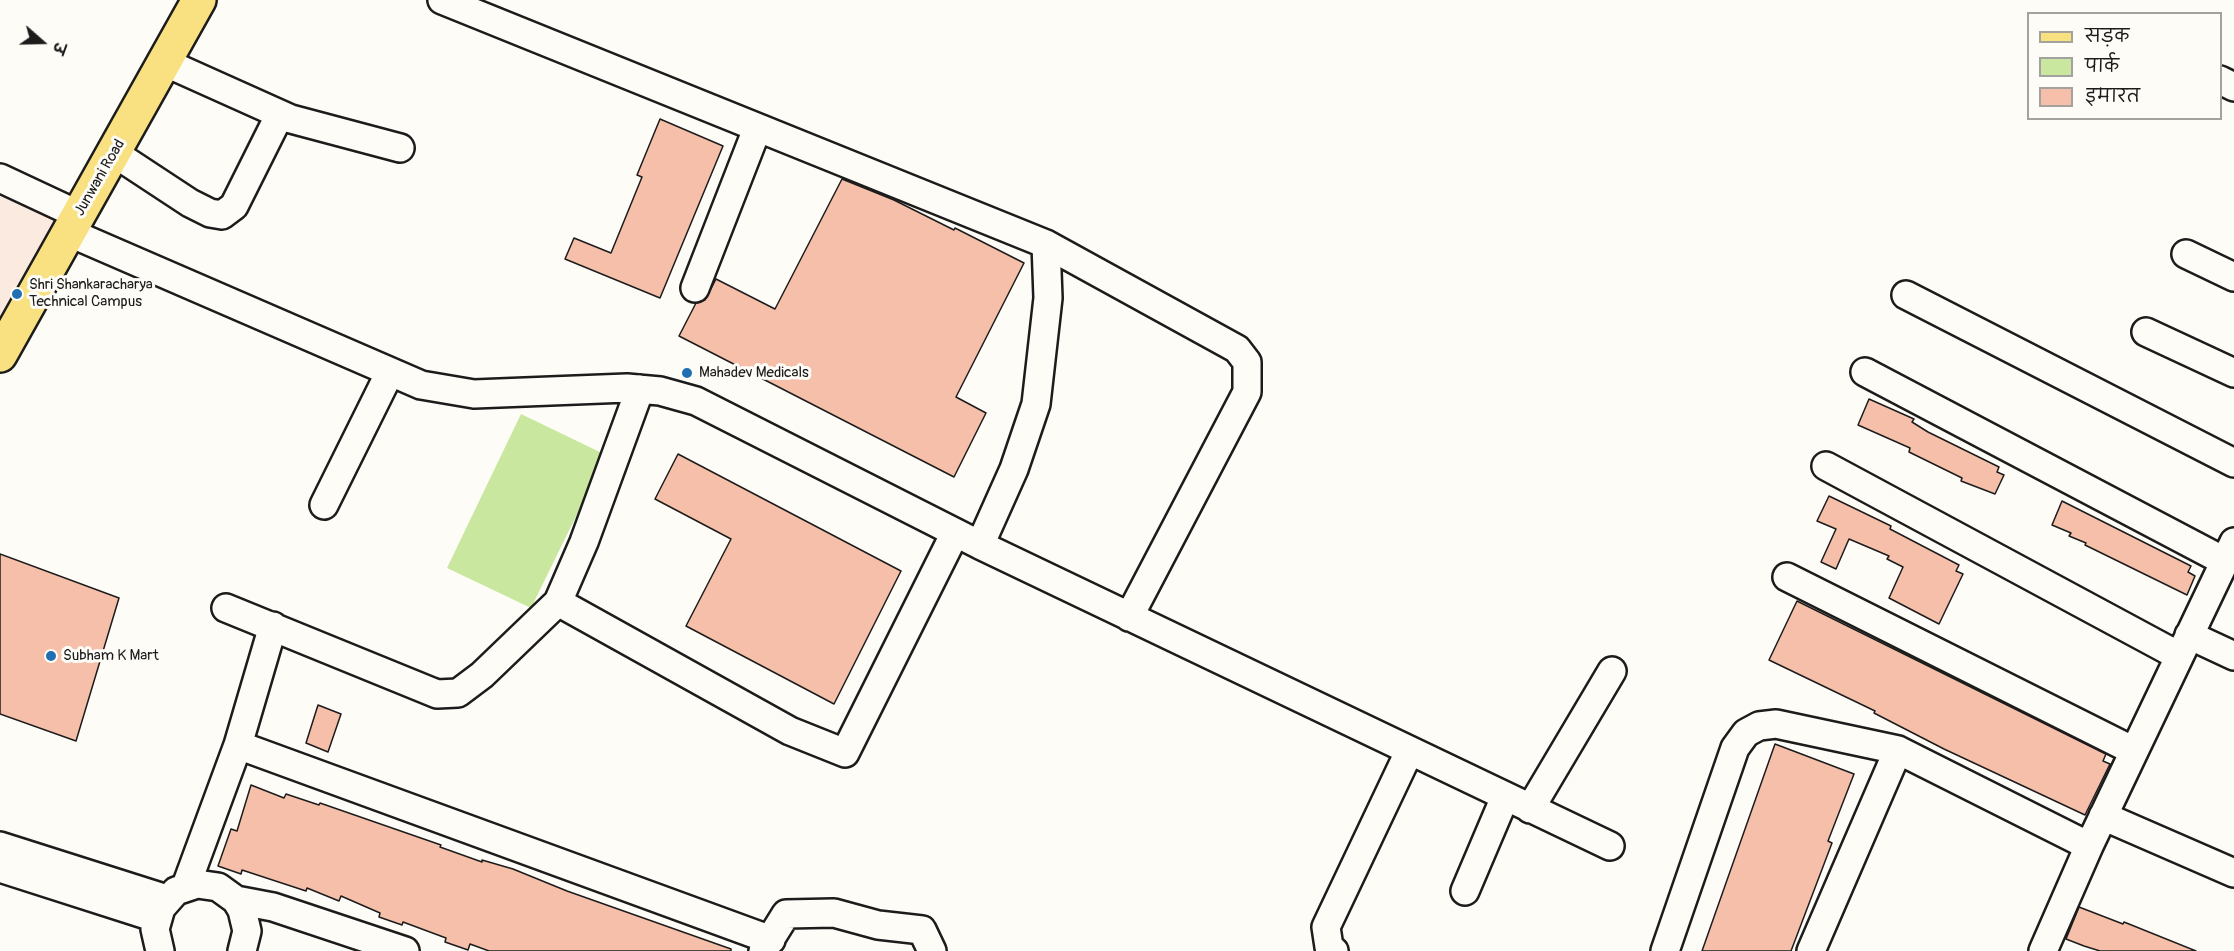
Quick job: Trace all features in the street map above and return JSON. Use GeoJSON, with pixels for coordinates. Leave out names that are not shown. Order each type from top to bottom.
{"type":"FeatureCollection","features":[{"type":"Feature","properties":{"kind":"main road","name":"Junwani Road"},"geometry":{"type":"LineString","coordinates":[[2,346],[74,224],[199,0]]}},
{"type":"Feature","properties":{"kind":"street"},"geometry":{"type":"LineString","coordinates":[[442,0],[1046,244],[1237,349],[1247,362],[1247,392],[1129,617]]}},
{"type":"Feature","properties":{"kind":"street"},"geometry":{"type":"LineString","coordinates":[[164,62],[280,114],[329,131],[400,148]]}},
{"type":"Feature","properties":{"kind":"street"},"geometry":{"type":"LineString","coordinates":[[114,153],[190,203],[210,213],[222,215],[234,206],[280,114]]}},
{"type":"Feature","properties":{"kind":"street"},"geometry":{"type":"LineString","coordinates":[[695,288],[757,129]]}},
{"type":"Feature","properties":{"kind":"street"},"geometry":{"type":"LineString","coordinates":[[0,178],[74,224],[421,385],[474,394],[660,390],[696,401],[981,545],[1409,752],[1610,846]]}},
{"type":"Feature","properties":{"kind":"street"},"geometry":{"type":"LineString","coordinates":[[981,545],[1014,469],[1036,404],[1048,298],[1046,244]]}},
{"type":"Feature","properties":{"kind":"street"},"geometry":{"type":"LineString","coordinates":[[2186,254],[2234,277]]}},
{"type":"Feature","properties":{"kind":"street"},"geometry":{"type":"LineString","coordinates":[[1906,296],[2234,463]]}},
{"type":"Feature","properties":{"kind":"street"},"geometry":{"type":"LineString","coordinates":[[2146,332],[2234,373]]}},
{"type":"Feature","properties":{"kind":"street"},"geometry":{"type":"LineString","coordinates":[[324,505],[390,372]]}},
{"type":"Feature","properties":{"kind":"street"},"geometry":{"type":"LineString","coordinates":[[1865,372],[2229,552],[2089,846],[2043,951]]}},
{"type":"Feature","properties":{"kind":"street"},"geometry":{"type":"LineString","coordinates":[[226,608],[437,694],[458,693],[482,675],[558,602],[588,532],[640,389]]}},
{"type":"Feature","properties":{"kind":"street"},"geometry":{"type":"LineString","coordinates":[[1826,466],[2184,645],[2234,656]]}},
{"type":"Feature","properties":{"kind":"street"},"geometry":{"type":"LineString","coordinates":[[558,602],[790,731],[845,753],[955,532]]}},
{"type":"Feature","properties":{"kind":"street"},"geometry":{"type":"LineString","coordinates":[[1787,577],[2134,751]]}},
{"type":"Feature","properties":{"kind":"street"},"geometry":{"type":"LineString","coordinates":[[160,951],[156,940],[170,901],[237,745],[273,626]]}},
{"type":"Feature","properties":{"kind":"street"},"geometry":{"type":"LineString","coordinates":[[1530,809],[1612,670]]}},
{"type":"Feature","properties":{"kind":"street"},"geometry":{"type":"LineString","coordinates":[[1665,951],[1735,748],[1746,733],[1759,726],[1776,724],[1898,750],[2089,846]]}},
{"type":"Feature","properties":{"kind":"street"},"geometry":{"type":"LineString","coordinates":[[237,745],[767,946],[786,914],[834,913],[878,925],[922,930],[932,951]]}},
{"type":"Feature","properties":{"kind":"street"},"geometry":{"type":"LineString","coordinates":[[1817,949],[1898,750]]}},
{"type":"Feature","properties":{"kind":"street"},"geometry":{"type":"LineString","coordinates":[[1334,951],[1329,946],[1326,927],[1409,752]]}},
{"type":"Feature","properties":{"kind":"street"},"geometry":{"type":"LineString","coordinates":[[1466,891],[1505,797]]}},
{"type":"Feature","properties":{"kind":"street"},"geometry":{"type":"LineString","coordinates":[[2103,816],[2234,873]]}},
{"type":"Feature","properties":{"kind":"street"},"geometry":{"type":"LineString","coordinates":[[0,846],[170,901]]}},
{"type":"Feature","properties":{"kind":"street"},"geometry":{"type":"LineString","coordinates":[[0,868],[170,901],[208,884],[218,887],[236,900],[273,907],[405,951]]}},
{"type":"Feature","properties":{"kind":"street"},"geometry":{"type":"LineString","coordinates":[[236,900],[246,920],[247,931],[242,951]]}},
{"type":"Feature","properties":{"kind":"shaded area","name":"Shri Shankaracharya Technical Campus"},"geometry":{"type":"Polygon","coordinates":[[[0,162],[87,200],[0,355],[0,162]]]}},
{"type":"Feature","properties":{"kind":"green space"},"geometry":{"type":"Polygon","coordinates":[[[521,414],[606,455],[531,608],[447,568],[521,414]]]}},
{"type":"Feature","properties":{"kind":"building"},"geometry":{"type":"Polygon","coordinates":[[[660,119],[723,146],[660,298],[565,259],[574,238],[611,253],[642,177],[637,175],[660,119]]]}},
{"type":"Feature","properties":{"kind":"building"},"geometry":{"type":"Polygon","coordinates":[[[842,179],[894,200],[954,230],[955,228],[1024,263],[956,397],[986,413],[954,477],[679,336],[696,303],[705,300],[716,279],[775,309],[842,179]]]}},
{"type":"Feature","properties":{"kind":"building"},"geometry":{"type":"Polygon","coordinates":[[[1869,399],[1914,419],[1912,422],[1928,432],[1999,467],[1997,472],[2004,475],[1995,494],[1961,481],[1962,478],[1909,452],[1910,448],[1858,425],[1869,399]]]}},
{"type":"Feature","properties":{"kind":"building"},"geometry":{"type":"Polygon","coordinates":[[[678,454],[901,571],[834,704],[686,626],[731,539],[655,499],[678,454]]]}},
{"type":"Feature","properties":{"kind":"building"},"geometry":{"type":"Polygon","coordinates":[[[1829,496],[1891,526],[1890,529],[1959,565],[1956,571],[1963,574],[1939,624],[1889,598],[1903,567],[1887,559],[1889,556],[1849,539],[1836,569],[1821,562],[1836,529],[1817,521],[1829,496]]]}},
{"type":"Feature","properties":{"kind":"building"},"geometry":{"type":"Polygon","coordinates":[[[2062,501],[2191,566],[2188,572],[2195,576],[2187,595],[2085,545],[2086,543],[2069,536],[2071,533],[2052,525],[2062,501]]]}},
{"type":"Feature","properties":{"kind":"building","name":"Subham K Mart"},"geometry":{"type":"Polygon","coordinates":[[[0,554],[119,598],[76,741],[0,714],[0,554]]]}},
{"type":"Feature","properties":{"kind":"building"},"geometry":{"type":"Polygon","coordinates":[[[1797,601],[2106,754],[2103,761],[2110,764],[2085,815],[1944,749],[1874,713],[1875,711],[1769,660],[1797,601]]]}},
{"type":"Feature","properties":{"kind":"building"},"geometry":{"type":"Polygon","coordinates":[[[318,705],[341,714],[328,752],[306,743],[318,705]]]}},
{"type":"Feature","properties":{"kind":"building"},"geometry":{"type":"Polygon","coordinates":[[[1775,744],[1854,774],[1828,841],[1832,843],[1791,951],[1702,951],[1775,744]]]}},
{"type":"Feature","properties":{"kind":"building"},"geometry":{"type":"Polygon","coordinates":[[[251,785],[284,798],[286,794],[319,805],[320,803],[441,845],[440,847],[482,862],[482,860],[513,869],[567,891],[731,949],[731,951],[489,951],[470,944],[468,950],[445,942],[446,938],[403,922],[402,925],[379,917],[380,913],[341,896],[339,901],[307,888],[306,891],[242,870],[241,874],[218,866],[231,829],[237,831],[251,785]]]}},
{"type":"Feature","properties":{"kind":"building"},"geometry":{"type":"Polygon","coordinates":[[[2079,907],[2123,924],[2124,922],[2196,951],[2100,951],[2084,946],[2066,939],[2079,907]]]}},
{"type":"Feature","properties":{"kind":"place","name":"Shri Shankaracharya Technical Campus"},"geometry":{"type":"Point","coordinates":[17,294]}},
{"type":"Feature","properties":{"kind":"place","name":"Mahadev Medicals"},"geometry":{"type":"Point","coordinates":[687,373]}},
{"type":"Feature","properties":{"kind":"place","name":"Subham K Mart"},"geometry":{"type":"Point","coordinates":[51,656]}}]}
